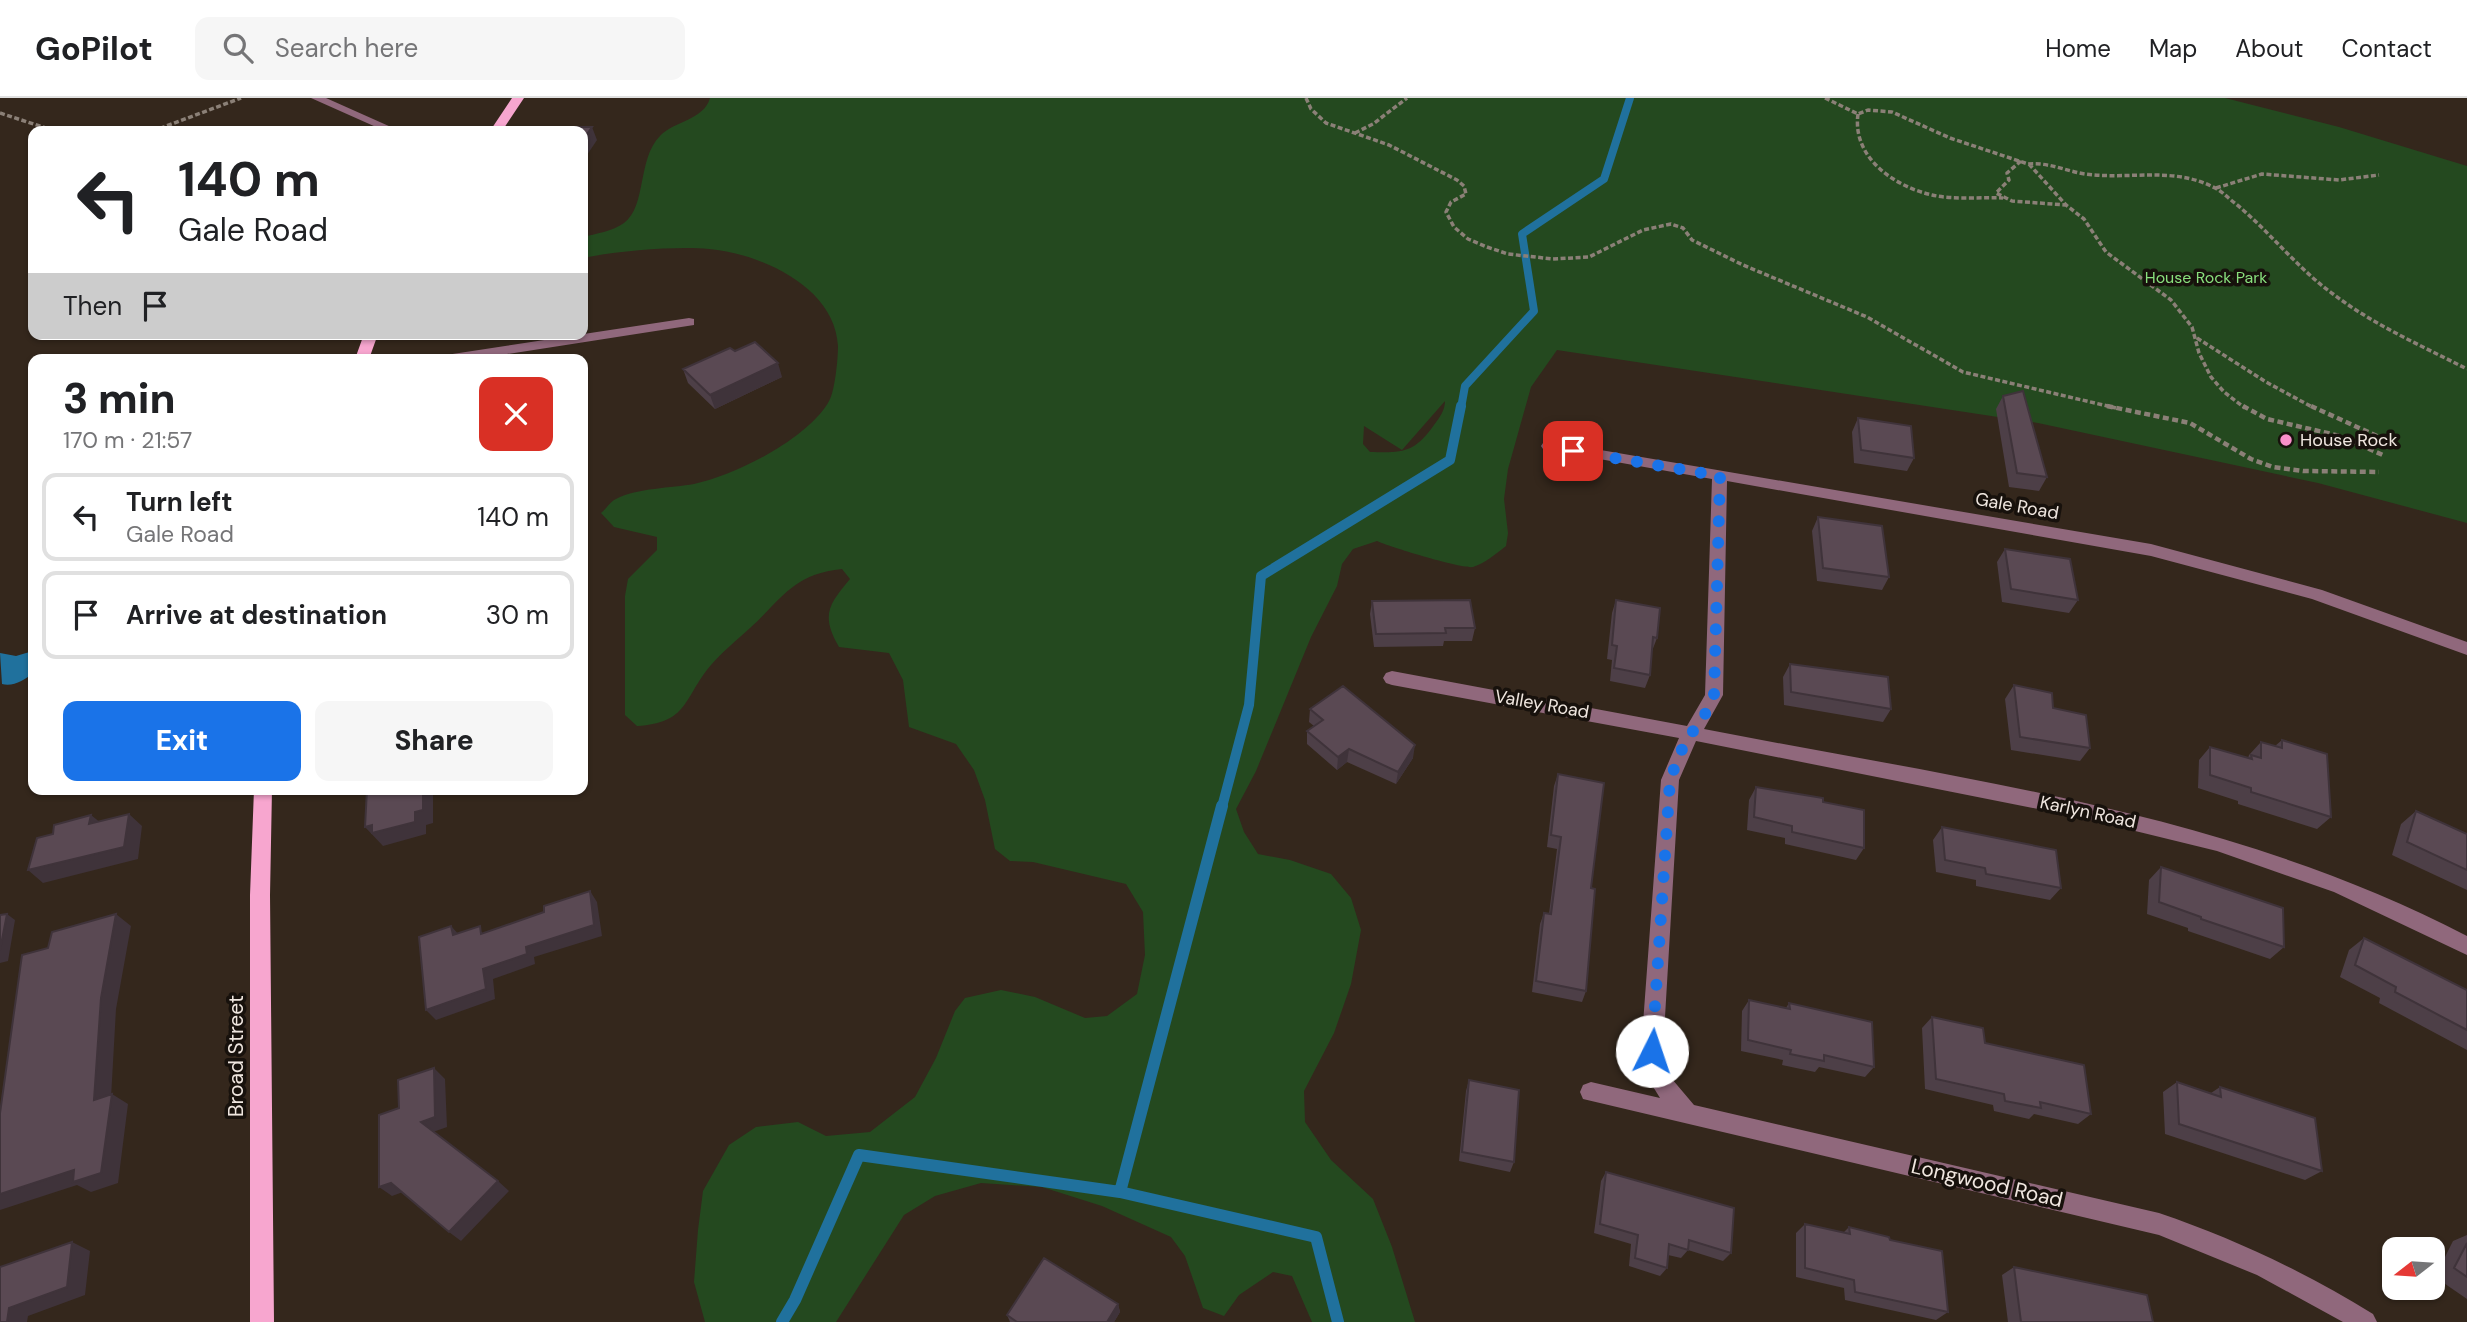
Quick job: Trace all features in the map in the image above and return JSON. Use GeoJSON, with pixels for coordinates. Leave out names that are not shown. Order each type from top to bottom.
{"type":"FeatureCollection","features":[{"type":"Feature","properties":{"kind":"main road"},"geometry":{"type":"LineString","coordinates":[[499,126],[518,98]]}},
{"type":"Feature","properties":{"kind":"main road","name":"Broad Street"},"geometry":{"type":"LineString","coordinates":[[262,1322],[260,895],[263,795]]}},
{"type":"Feature","properties":{"kind":"street"},"geometry":{"type":"LineString","coordinates":[[317,98],[382,126]]}},
{"type":"Feature","properties":{"kind":"street"},"geometry":{"type":"LineString","coordinates":[[588,337],[689,322]]}},
{"type":"Feature","properties":{"kind":"street"},"geometry":{"type":"LineString","coordinates":[[479,354],[571,340]]}},
{"type":"Feature","properties":{"kind":"street","name":"Gale Road"},"geometry":{"type":"LineString","coordinates":[[1548,446],[2151,550],[2316,594],[2467,649]]}},
{"type":"Feature","properties":{"kind":"street"},"geometry":{"type":"LineString","coordinates":[[1686,1112],[1663,1085],[1652,1051],[1670,780],[1680,753],[1706,717],[1714,695],[1720,476]]}},
{"type":"Feature","properties":{"kind":"street","name":"Valley Road"},"geometry":{"type":"LineString","coordinates":[[1392,678],[1692,733]]}},
{"type":"Feature","properties":{"kind":"street","name":"Karlyn Road"},"geometry":{"type":"LineString","coordinates":[[1692,733],[2105,815],[2187,835],[2263,857],[2353,892],[2467,946]]}},
{"type":"Feature","properties":{"kind":"street","name":"Longwood Road"},"geometry":{"type":"LineString","coordinates":[[1591,1092],[2159,1224],[2217,1243],[2284,1274],[2365,1322]]}},
{"type":"Feature","properties":{"kind":"path"},"geometry":{"type":"LineString","coordinates":[[166,126],[240,98]]}},
{"type":"Feature","properties":{"kind":"path"},"geometry":{"type":"LineString","coordinates":[[1306,98],[1311,109],[1326,123],[1389,145],[1465,186],[1466,194],[1451,202],[1446,212],[1449,223],[1478,244],[1515,256],[1559,261],[1592,256],[1648,228],[1668,224],[1680,226],[1689,232],[1692,240],[1743,265],[1867,317],[1963,372],[2081,401],[2190,423],[2206,429],[2261,463],[2312,470],[2379,472]]}},
{"type":"Feature","properties":{"kind":"path"},"geometry":{"type":"LineString","coordinates":[[1355,134],[1407,98]]}},
{"type":"Feature","properties":{"kind":"path"},"geometry":{"type":"LineString","coordinates":[[1825,98],[1858,114],[1870,109],[1883,110],[1950,138],[2028,163],[2066,205],[2084,219],[2106,252],[2171,300],[2193,327],[2199,353],[2210,377],[2224,392],[2249,411],[2267,419],[2340,436],[2385,456]]}},
{"type":"Feature","properties":{"kind":"path"},"geometry":{"type":"LineString","coordinates":[[0,113],[40,126]]}},
{"type":"Feature","properties":{"kind":"path"},"geometry":{"type":"LineString","coordinates":[[1858,114],[1855,128],[1865,152],[1878,167],[1910,189],[1954,197],[1967,195],[2066,205]]}},
{"type":"Feature","properties":{"kind":"path"},"geometry":{"type":"LineString","coordinates":[[2003,198],[1996,192],[2009,180],[2007,173],[2021,160]]}},
{"type":"Feature","properties":{"kind":"path"},"geometry":{"type":"LineString","coordinates":[[2028,163],[2039,163],[2084,174],[2126,177],[2178,174],[2216,188],[2262,225],[2295,262],[2332,294],[2370,319],[2467,369]]}},
{"type":"Feature","properties":{"kind":"path"},"geometry":{"type":"LineString","coordinates":[[2216,188],[2250,176],[2268,174],[2370,179],[2379,175]]}},
{"type":"Feature","properties":{"kind":"path"},"geometry":{"type":"LineString","coordinates":[[2197,338],[2266,382],[2323,413],[2390,442]]}},
{"type":"Feature","properties":{"kind":"green space","name":"House Rock Park"},"geometry":{"type":"Polygon","coordinates":[[[710,98],[2225,98],[2339,127],[2467,166],[2467,523],[2318,483],[2038,423],[1557,350],[1531,387],[1508,469],[1504,499],[1508,533],[1506,546],[1473,567],[1441,561],[1377,541],[1353,549],[1342,564],[1337,586],[1311,637],[1256,771],[1236,809],[1244,832],[1258,854],[1290,860],[1331,874],[1351,898],[1361,930],[1351,984],[1334,1033],[1304,1091],[1305,1122],[1331,1160],[1373,1199],[1392,1247],[1415,1322],[1312,1322],[1292,1276],[1273,1272],[1239,1295],[1224,1316],[1203,1308],[1185,1256],[1171,1237],[1102,1206],[1042,1187],[981,1183],[935,1196],[904,1215],[836,1322],[705,1322],[694,1282],[703,1191],[729,1145],[756,1127],[798,1122],[826,1136],[870,1132],[915,1097],[936,1058],[955,1011],[965,998],[1001,990],[1035,997],[1085,1018],[1107,1016],[1137,994],[1145,955],[1143,912],[1126,884],[1033,862],[1010,861],[995,849],[985,800],[974,770],[956,744],[909,727],[903,680],[889,653],[839,647],[829,619],[836,596],[850,579],[842,569],[812,576],[790,589],[715,660],[676,714],[654,724],[637,726],[625,715],[625,596],[628,579],[657,550],[657,537],[614,527],[601,513],[614,500],[624,495],[711,479],[749,464],[787,443],[817,417],[828,403],[836,376],[838,346],[834,325],[824,307],[810,291],[772,266],[730,252],[695,248],[646,250],[588,257],[588,236],[615,228],[631,215],[648,157],[660,136],[702,111],[710,98]],[[1445,401],[1402,450],[1364,426],[1363,444],[1370,452],[1391,452],[1399,451],[1407,449],[1427,434],[1442,413],[1445,401]]]}},
{"type":"Feature","properties":{"kind":"water"},"geometry":{"type":"Polygon","coordinates":[[[28,652],[28,677],[10,685],[2,684],[0,653],[16,656],[28,652]]]}},
{"type":"Feature","properties":{"kind":"building"},"geometry":{"type":"Polygon","coordinates":[[[755,342],[778,363],[710,395],[683,369],[730,348],[735,351],[755,342]]]}},
{"type":"Feature","properties":{"kind":"building"},"geometry":{"type":"Polygon","coordinates":[[[2023,391],[2047,477],[2017,473],[2003,396],[2023,391]]]}},
{"type":"Feature","properties":{"kind":"building"},"geometry":{"type":"Polygon","coordinates":[[[1858,418],[1911,426],[1914,458],[1861,450],[1858,418]]]}},
{"type":"Feature","properties":{"kind":"building"},"geometry":{"type":"Polygon","coordinates":[[[1818,517],[1882,526],[1889,577],[1823,568],[1818,517]]]}},
{"type":"Feature","properties":{"kind":"building"},"geometry":{"type":"Polygon","coordinates":[[[2005,549],[2070,559],[2078,600],[2011,589],[2005,549]]]}},
{"type":"Feature","properties":{"kind":"building"},"geometry":{"type":"Polygon","coordinates":[[[1470,600],[1475,628],[1445,628],[1446,633],[1376,634],[1372,601],[1470,600]]]}},
{"type":"Feature","properties":{"kind":"building"},"geometry":{"type":"Polygon","coordinates":[[[1616,600],[1660,608],[1657,638],[1653,637],[1650,675],[1614,668],[1617,646],[1612,645],[1616,600]]]}},
{"type":"Feature","properties":{"kind":"building"},"geometry":{"type":"Polygon","coordinates":[[[1790,664],[1888,677],[1891,709],[1791,692],[1790,664]]]}},
{"type":"Feature","properties":{"kind":"building"},"geometry":{"type":"Polygon","coordinates":[[[2014,685],[2052,693],[2053,708],[2086,715],[2090,748],[2020,737],[2014,685]]]}},
{"type":"Feature","properties":{"kind":"building"},"geometry":{"type":"Polygon","coordinates":[[[1343,686],[1415,745],[1398,772],[1349,749],[1338,757],[1307,731],[1323,720],[1310,709],[1343,686]]]}},
{"type":"Feature","properties":{"kind":"building"},"geometry":{"type":"Polygon","coordinates":[[[2282,740],[2327,754],[2331,817],[2251,792],[2251,788],[2210,775],[2210,747],[2252,759],[2251,755],[2261,758],[2261,742],[2282,748],[2282,740]]]}},
{"type":"Feature","properties":{"kind":"building"},"geometry":{"type":"Polygon","coordinates":[[[1558,774],[1604,783],[1591,888],[1595,889],[1586,991],[1536,981],[1544,913],[1551,914],[1561,837],[1551,835],[1558,774]]]}},
{"type":"Feature","properties":{"kind":"building"},"geometry":{"type":"Polygon","coordinates":[[[1756,787],[1823,798],[1823,802],[1864,810],[1864,848],[1792,832],[1792,826],[1754,817],[1756,787]]]}},
{"type":"Feature","properties":{"kind":"building"},"geometry":{"type":"Polygon","coordinates":[[[367,795],[423,795],[423,810],[415,812],[415,822],[372,833],[372,825],[365,827],[367,795]]]}},
{"type":"Feature","properties":{"kind":"building"},"geometry":{"type":"Polygon","coordinates":[[[2416,811],[2467,834],[2467,870],[2407,842],[2416,811]]]}},
{"type":"Feature","properties":{"kind":"building"},"geometry":{"type":"Polygon","coordinates":[[[129,814],[124,847],[28,870],[37,838],[53,834],[54,825],[91,815],[89,824],[129,814]]]}},
{"type":"Feature","properties":{"kind":"building"},"geometry":{"type":"Polygon","coordinates":[[[1942,827],[2056,850],[2061,888],[1986,874],[1985,868],[1945,860],[1942,827]]]}},
{"type":"Feature","properties":{"kind":"building"},"geometry":{"type":"Polygon","coordinates":[[[2161,867],[2283,908],[2284,947],[2159,902],[2161,867]]]}},
{"type":"Feature","properties":{"kind":"building"},"geometry":{"type":"Polygon","coordinates":[[[590,891],[594,925],[526,947],[527,954],[483,969],[486,989],[426,1010],[419,937],[451,926],[453,935],[480,926],[481,934],[544,912],[544,906],[590,891]]]}},
{"type":"Feature","properties":{"kind":"building"},"geometry":{"type":"Polygon","coordinates":[[[7,914],[0,950],[0,915],[7,914]]]}},
{"type":"Feature","properties":{"kind":"building"},"geometry":{"type":"Polygon","coordinates":[[[116,914],[101,998],[94,1100],[112,1094],[101,1173],[73,1182],[74,1170],[0,1194],[0,1113],[22,955],[48,948],[52,932],[116,914]]]}},
{"type":"Feature","properties":{"kind":"building"},"geometry":{"type":"Polygon","coordinates":[[[2364,938],[2467,990],[2467,1030],[2395,992],[2396,987],[2355,965],[2364,938]]]}},
{"type":"Feature","properties":{"kind":"building"},"geometry":{"type":"Polygon","coordinates":[[[1749,1000],[1790,1009],[1789,1003],[1872,1022],[1874,1067],[1824,1055],[1824,1061],[1790,1054],[1791,1050],[1748,1040],[1749,1000]]]}},
{"type":"Feature","properties":{"kind":"building"},"geometry":{"type":"Polygon","coordinates":[[[1932,1017],[1983,1028],[1985,1043],[2084,1065],[2091,1114],[2040,1102],[2041,1108],[2005,1101],[2004,1094],[1936,1079],[1932,1017]]]}},
{"type":"Feature","properties":{"kind":"building"},"geometry":{"type":"Polygon","coordinates":[[[434,1068],[435,1117],[421,1122],[498,1181],[449,1232],[391,1183],[379,1187],[379,1115],[399,1108],[398,1080],[434,1068]]]}},
{"type":"Feature","properties":{"kind":"building"},"geometry":{"type":"Polygon","coordinates":[[[1469,1080],[1519,1090],[1514,1162],[1462,1152],[1469,1080]]]}},
{"type":"Feature","properties":{"kind":"building"},"geometry":{"type":"Polygon","coordinates":[[[2177,1082],[2221,1097],[2220,1087],[2315,1118],[2322,1171],[2179,1124],[2177,1082]]]}},
{"type":"Feature","properties":{"kind":"building"},"geometry":{"type":"Polygon","coordinates":[[[1606,1172],[1734,1208],[1731,1253],[1689,1240],[1688,1250],[1669,1244],[1667,1268],[1635,1258],[1638,1235],[1600,1224],[1606,1172]]]}},
{"type":"Feature","properties":{"kind":"building"},"geometry":{"type":"Polygon","coordinates":[[[1805,1224],[1850,1234],[1849,1227],[1889,1237],[1890,1240],[1942,1251],[1948,1312],[1855,1292],[1854,1280],[1805,1268],[1805,1224]]]}},
{"type":"Feature","properties":{"kind":"building"},"geometry":{"type":"Polygon","coordinates":[[[72,1242],[67,1287],[9,1308],[7,1322],[0,1322],[0,1267],[72,1242]]]}},
{"type":"Feature","properties":{"kind":"building"},"geometry":{"type":"Polygon","coordinates":[[[2467,1243],[2467,1277],[2454,1268],[2467,1243]]]}},
{"type":"Feature","properties":{"kind":"building"},"geometry":{"type":"Polygon","coordinates":[[[1044,1258],[1118,1304],[1107,1322],[1017,1322],[1007,1315],[1044,1258]]]}},
{"type":"Feature","properties":{"kind":"building"},"geometry":{"type":"Polygon","coordinates":[[[2014,1267],[2147,1295],[2153,1322],[2021,1322],[2014,1267]]]}},
{"type":"Feature","properties":{"kind":"waterway"},"geometry":{"type":"LineString","coordinates":[[1461,408],[1465,386],[1534,311],[1522,234],[1604,179],[1630,98]]}},
{"type":"Feature","properties":{"kind":"waterway"},"geometry":{"type":"LineString","coordinates":[[1222,807],[1249,705],[1261,576],[1450,460],[1461,406]]}},
{"type":"Feature","properties":{"kind":"waterway"},"geometry":{"type":"LineString","coordinates":[[1120,1192],[1222,806]]}},
{"type":"Feature","properties":{"kind":"waterway"},"geometry":{"type":"LineString","coordinates":[[782,1322],[795,1300],[859,1155],[1120,1192]]}},
{"type":"Feature","properties":{"kind":"waterway"},"geometry":{"type":"LineString","coordinates":[[1120,1192],[1316,1237],[1338,1322]]}},
{"type":"Feature","properties":{"kind":"place","name":"House Rock"},"geometry":{"type":"Point","coordinates":[2286,440]}},
{"type":"Feature","properties":{"kind":"route"},"geometry":{"type":"LineString","coordinates":[[1573,451],[1720,476],[1714,695],[1706,717],[1680,753],[1670,780],[1652,1051]]}}]}
